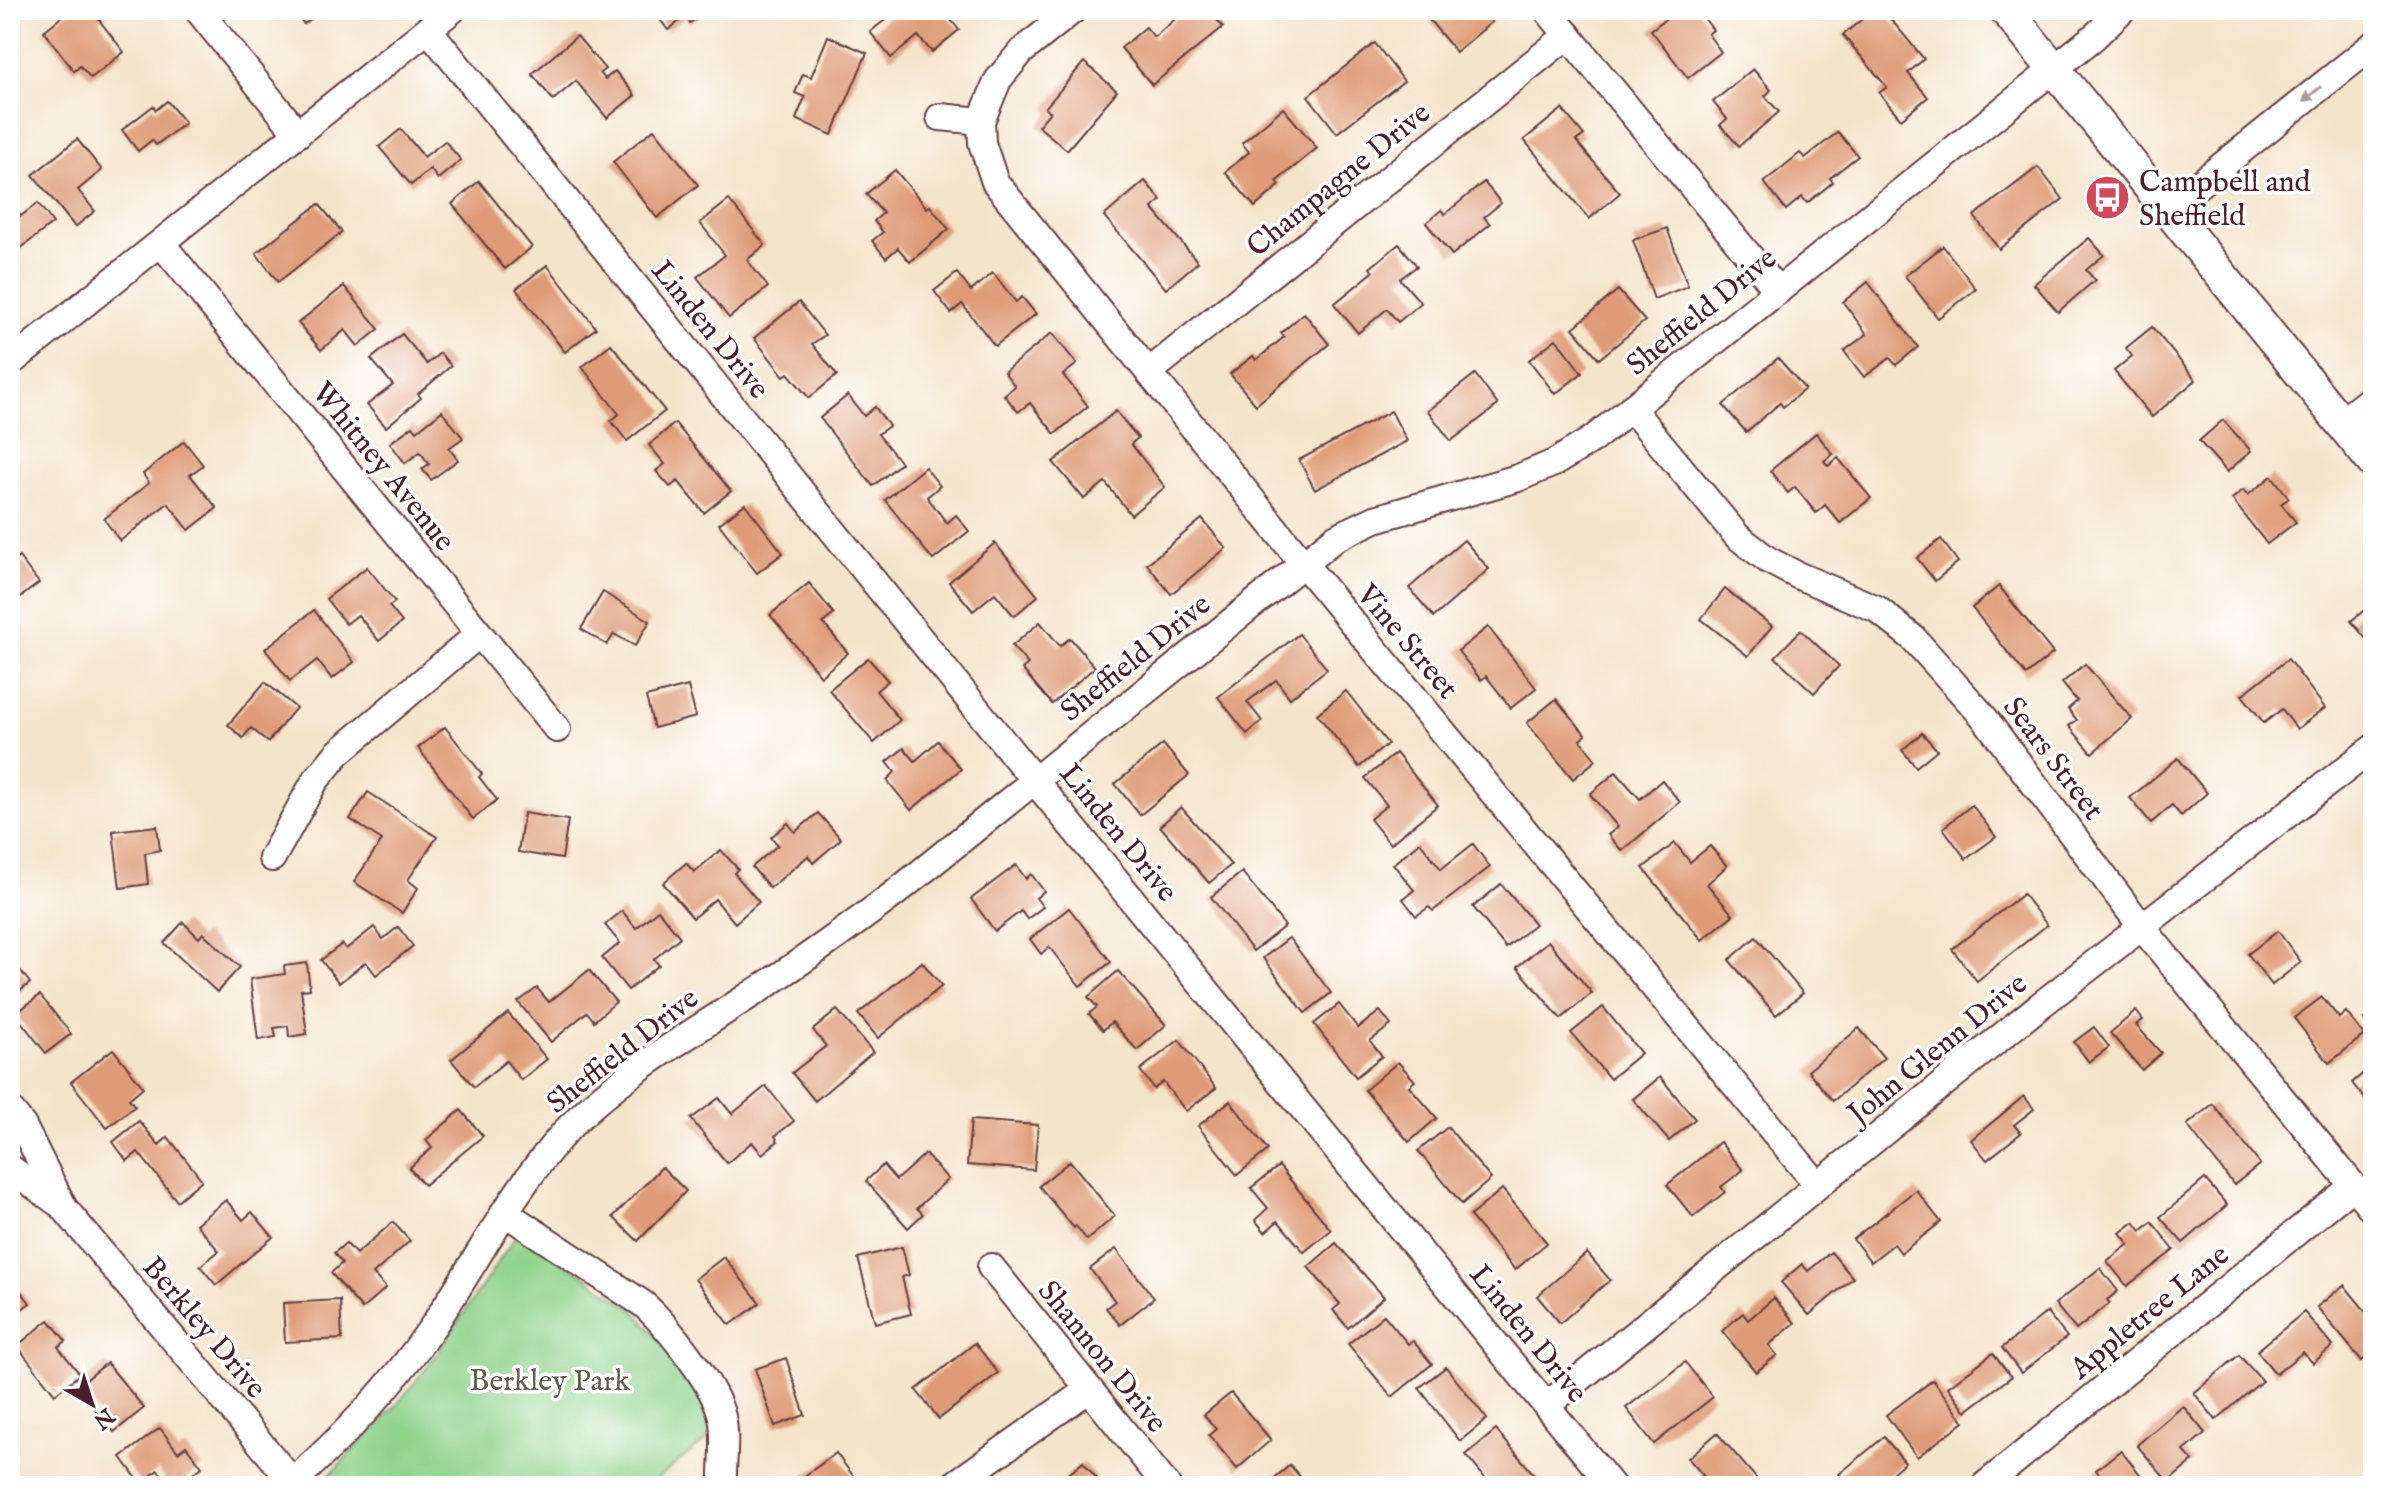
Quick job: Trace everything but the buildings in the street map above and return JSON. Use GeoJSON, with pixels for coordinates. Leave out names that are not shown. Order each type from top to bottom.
{"type":"FeatureCollection","features":[{"type":"Feature","properties":{"kind":"main road"},"geometry":{"type":"LineString","coordinates":[[2006,10],[2373,462]]}},
{"type":"Feature","properties":{"kind":"street"},"geometry":{"type":"LineString","coordinates":[[198,10],[298,134]]}},
{"type":"Feature","properties":{"kind":"street"},"geometry":{"type":"LineString","coordinates":[[10,363],[452,10]]}},
{"type":"Feature","properties":{"kind":"street"},"geometry":{"type":"LineString","coordinates":[[940,117],[981,121],[998,80],[1005,71],[1021,52],[1073,10]]}},
{"type":"Feature","properties":{"kind":"street"},"geometry":{"type":"LineString","coordinates":[[1547,10],[1778,291]]}},
{"type":"Feature","properties":{"kind":"street","name":"Sheffield Drive"},"geometry":{"type":"LineString","coordinates":[[294,1484],[396,1375],[430,1329],[533,1169],[567,1130],[606,1096],[894,894],[1335,538],[1375,519],[1518,478],[1554,463],[1593,439],[2095,36],[2122,10]]}},
{"type":"Feature","properties":{"kind":"street","name":"Linden Drive"},"geometry":{"type":"LineString","coordinates":[[428,29],[1034,780],[1612,1486]]}},
{"type":"Feature","properties":{"kind":"street","name":"Champagne Drive"},"geometry":{"type":"LineString","coordinates":[[1149,372],[1568,35]]}},
{"type":"Feature","properties":{"kind":"street"},"geometry":{"type":"LineString","coordinates":[[2168,209],[2373,45]]}},
{"type":"Feature","properties":{"kind":"street","name":"Vine Street"},"geometry":{"type":"LineString","coordinates":[[981,121],[982,143],[995,182],[1303,563],[1817,1184]]}},
{"type":"Feature","properties":{"kind":"street","name":"Whitney Avenue"},"geometry":{"type":"LineString","coordinates":[[161,243],[557,729]]}},
{"type":"Feature","properties":{"kind":"street"},"geometry":{"type":"LineString","coordinates":[[2341,422],[2373,397]]}},
{"type":"Feature","properties":{"kind":"street","name":"Sears Street"},"geometry":{"type":"LineString","coordinates":[[1631,408],[1737,536],[1768,560],[1877,609],[1913,638],[1983,716],[2141,926],[2373,1210]]}},
{"type":"Feature","properties":{"kind":"street"},"geometry":{"type":"LineString","coordinates":[[272,858],[315,781],[338,753],[479,634]]}},
{"type":"Feature","properties":{"kind":"street","name":"John Glenn Drive"},"geometry":{"type":"LineString","coordinates":[[1547,1405],[1817,1184],[2141,926],[2373,748]]}},
{"type":"Feature","properties":{"kind":"street","name":"Berkley Drive"},"geometry":{"type":"LineString","coordinates":[[10,1110],[23,1126],[64,1208],[294,1484]]}},
{"type":"Feature","properties":{"kind":"street","name":"Berkley Drive"},"geometry":{"type":"LineString","coordinates":[[10,1168],[64,1208]]}},
{"type":"Feature","properties":{"kind":"street","name":"Appletree Lane"},"geometry":{"type":"LineString","coordinates":[[1984,1486],[2353,1186]]}},
{"type":"Feature","properties":{"kind":"street"},"geometry":{"type":"LineString","coordinates":[[504,1212],[643,1304],[662,1321],[717,1402],[722,1419],[723,1486]]}},
{"type":"Feature","properties":{"kind":"street","name":"Shannon Drive"},"geometry":{"type":"LineString","coordinates":[[991,1267],[1167,1486]]}},
{"type":"Feature","properties":{"kind":"street"},"geometry":{"type":"LineString","coordinates":[[952,1486],[1088,1390]]}},
{"type":"Feature","properties":{"kind":"green space","name":"Berkley Park"},"geometry":{"type":"Polygon","coordinates":[[[519,1231],[633,1309],[680,1364],[704,1406],[713,1435],[648,1486],[319,1486],[395,1407],[435,1357],[519,1231]]]}},
{"type":"Feature","properties":{"kind":"place","name":"Campbell and Sheffield"},"geometry":{"type":"Point","coordinates":[2108,198]}}]}
